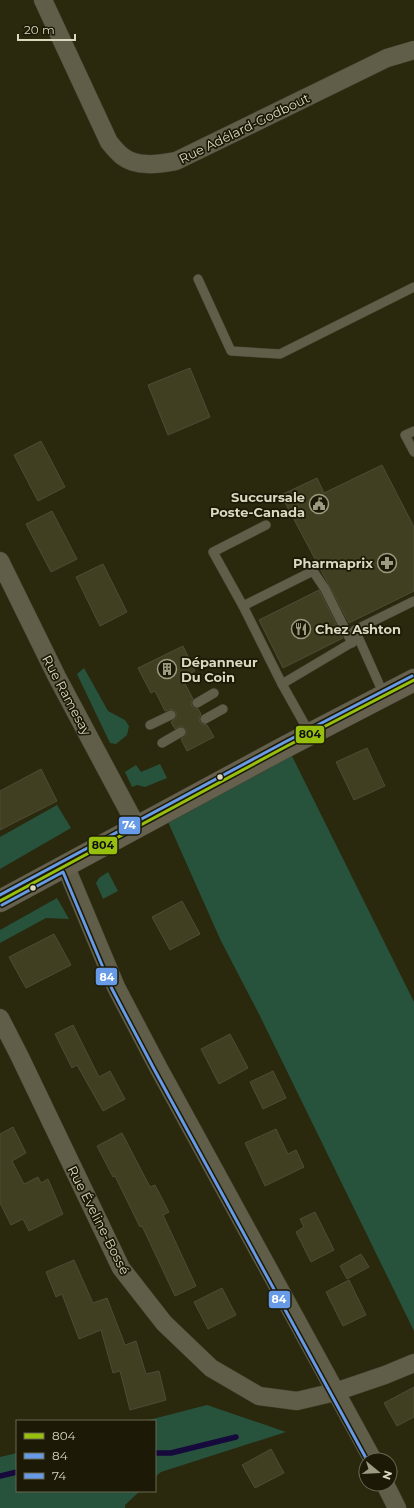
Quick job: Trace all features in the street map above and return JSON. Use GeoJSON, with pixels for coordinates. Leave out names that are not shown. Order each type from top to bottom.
{"type":"FeatureCollection","features":[{"type":"Feature","properties":{"kind":"main road"},"geometry":{"type":"LineString","coordinates":[[0,901],[310,734],[414,680]]}},
{"type":"Feature","properties":{"kind":"street","name":"Rue Adélard-Godbout"},"geometry":{"type":"LineString","coordinates":[[43,0],[109,142],[123,157],[139,164],[156,165],[176,161],[387,58],[414,50]]}},
{"type":"Feature","properties":{"kind":"street","name":"Rue Ramesay"},"geometry":{"type":"LineString","coordinates":[[0,561],[57,677],[137,827]]}},
{"type":"Feature","properties":{"kind":"street"},"geometry":{"type":"LineString","coordinates":[[65,865],[119,993],[369,1452]]}},
{"type":"Feature","properties":{"kind":"street","name":"Rue Éveline-Bossé"},"geometry":{"type":"LineString","coordinates":[[0,1018],[121,1268],[164,1323],[211,1368],[259,1396],[297,1401],[335,1392],[414,1364]]}},
{"type":"Feature","properties":{"kind":"street"},"geometry":{"type":"LineString","coordinates":[[389,1492],[397,1508]]}},
{"type":"Feature","properties":{"kind":"lane"},"geometry":{"type":"LineString","coordinates":[[198,279],[231,351],[280,354],[414,287]]}},
{"type":"Feature","properties":{"kind":"lane"},"geometry":{"type":"LineString","coordinates":[[414,430],[405,435],[414,452]]}},
{"type":"Feature","properties":{"kind":"lane"},"geometry":{"type":"LineString","coordinates":[[266,525],[213,552],[310,734]]}},
{"type":"Feature","properties":{"kind":"lane"},"geometry":{"type":"LineString","coordinates":[[243,606],[313,571],[355,641],[384,695]]}},
{"type":"Feature","properties":{"kind":"lane"},"geometry":{"type":"LineString","coordinates":[[355,641],[355,630],[414,601]]}},
{"type":"Feature","properties":{"kind":"lane"},"geometry":{"type":"LineString","coordinates":[[282,684],[355,641]]}},
{"type":"Feature","properties":{"kind":"lane"},"geometry":{"type":"LineString","coordinates":[[197,703],[214,693]]}},
{"type":"Feature","properties":{"kind":"lane"},"geometry":{"type":"LineString","coordinates":[[206,719],[223,709]]}},
{"type":"Feature","properties":{"kind":"lane"},"geometry":{"type":"LineString","coordinates":[[150,726],[171,715]]}},
{"type":"Feature","properties":{"kind":"lane"},"geometry":{"type":"LineString","coordinates":[[162,743],[181,732]]}},
{"type":"Feature","properties":{"kind":"green space"},"geometry":{"type":"Polygon","coordinates":[[[84,668],[108,711],[125,720],[129,726],[127,735],[116,744],[110,743],[77,674],[84,668]]]}},
{"type":"Feature","properties":{"kind":"green space"},"geometry":{"type":"Polygon","coordinates":[[[287,746],[414,1002],[414,1331],[259,1014],[221,941],[164,813],[287,746]]]}},
{"type":"Feature","properties":{"kind":"green space"},"geometry":{"type":"Polygon","coordinates":[[[160,764],[167,778],[145,787],[137,785],[132,787],[125,772],[136,765],[141,772],[160,764]]]}},
{"type":"Feature","properties":{"kind":"green space"},"geometry":{"type":"Polygon","coordinates":[[[57,805],[71,828],[0,869],[0,837],[57,805]]]}},
{"type":"Feature","properties":{"kind":"green space"},"geometry":{"type":"Polygon","coordinates":[[[108,872],[118,891],[103,899],[96,883],[99,878],[108,872]]]}},
{"type":"Feature","properties":{"kind":"green space"},"geometry":{"type":"Polygon","coordinates":[[[57,898],[69,919],[46,918],[0,943],[0,930],[57,898]]]}},
{"type":"Feature","properties":{"kind":"green space"},"geometry":{"type":"Polygon","coordinates":[[[207,1405],[286,1432],[161,1472],[156,1476],[156,1420],[149,1420],[207,1405]]]}},
{"type":"Feature","properties":{"kind":"green space"},"geometry":{"type":"Polygon","coordinates":[[[16,1453],[16,1492],[139,1492],[125,1505],[125,1508],[0,1508],[0,1457],[16,1453]]]}},
{"type":"Feature","properties":{"kind":"building"},"geometry":{"type":"Polygon","coordinates":[[[190,368],[210,417],[168,435],[148,385],[190,368]]]}},
{"type":"Feature","properties":{"kind":"building"},"geometry":{"type":"Polygon","coordinates":[[[41,441],[65,487],[38,501],[14,455],[41,441]]]}},
{"type":"Feature","properties":{"kind":"building"},"geometry":{"type":"Polygon","coordinates":[[[382,465],[414,527],[414,591],[349,623],[281,495],[317,478],[324,493],[382,465]]]}},
{"type":"Feature","properties":{"kind":"building"},"geometry":{"type":"Polygon","coordinates":[[[52,511],[77,559],[51,572],[26,524],[52,511]]]}},
{"type":"Feature","properties":{"kind":"building"},"geometry":{"type":"Polygon","coordinates":[[[103,564],[127,612],[100,626],[76,577],[103,564]]]}},
{"type":"Feature","properties":{"kind":"building","name":"Chez Ashton"},"geometry":{"type":"Polygon","coordinates":[[[319,590],[343,638],[283,668],[259,620],[319,590]]]}},
{"type":"Feature","properties":{"kind":"building"},"geometry":{"type":"Polygon","coordinates":[[[183,646],[195,671],[182,678],[193,699],[191,703],[192,706],[198,709],[201,714],[199,719],[200,722],[207,725],[214,737],[187,751],[181,739],[186,735],[186,729],[181,726],[175,729],[171,722],[176,718],[176,712],[172,709],[165,711],[155,691],[151,693],[138,668],[183,646]]]}},
{"type":"Feature","properties":{"kind":"building"},"geometry":{"type":"Polygon","coordinates":[[[367,748],[385,786],[354,800],[336,762],[367,748]]]}},
{"type":"Feature","properties":{"kind":"building"},"geometry":{"type":"Polygon","coordinates":[[[41,769],[57,801],[0,830],[0,791],[41,769]]]}},
{"type":"Feature","properties":{"kind":"building"},"geometry":{"type":"Polygon","coordinates":[[[182,901],[200,934],[170,950],[152,917],[182,901]]]}},
{"type":"Feature","properties":{"kind":"building"},"geometry":{"type":"Polygon","coordinates":[[[54,934],[71,965],[26,988],[9,957],[54,934]]]}},
{"type":"Feature","properties":{"kind":"building"},"geometry":{"type":"Polygon","coordinates":[[[73,1025],[99,1077],[110,1071],[125,1099],[103,1111],[77,1065],[72,1068],[55,1034],[73,1025]]]}},
{"type":"Feature","properties":{"kind":"building"},"geometry":{"type":"Polygon","coordinates":[[[230,1034],[248,1068],[219,1084],[201,1049],[230,1034]]]}},
{"type":"Feature","properties":{"kind":"building"},"geometry":{"type":"Polygon","coordinates":[[[273,1071],[286,1098],[263,1109],[250,1082],[273,1071]]]}},
{"type":"Feature","properties":{"kind":"building"},"geometry":{"type":"Polygon","coordinates":[[[13,1127],[26,1153],[12,1161],[24,1184],[38,1177],[41,1183],[48,1179],[63,1214],[29,1231],[23,1219],[11,1225],[0,1203],[0,1134],[13,1127]]]}},
{"type":"Feature","properties":{"kind":"building"},"geometry":{"type":"Polygon","coordinates":[[[276,1129],[288,1154],[296,1150],[304,1167],[265,1186],[245,1143],[276,1129]]]}},
{"type":"Feature","properties":{"kind":"building"},"geometry":{"type":"Polygon","coordinates":[[[122,1133],[150,1187],[155,1185],[169,1212],[163,1215],[196,1286],[175,1296],[142,1226],[140,1227],[115,1176],[113,1177],[97,1146],[122,1133]]]}},
{"type":"Feature","properties":{"kind":"building"},"geometry":{"type":"Polygon","coordinates":[[[315,1212],[334,1250],[311,1262],[296,1232],[304,1227],[300,1219],[315,1212]]]}},
{"type":"Feature","properties":{"kind":"building"},"geometry":{"type":"Polygon","coordinates":[[[361,1254],[369,1267],[347,1279],[340,1266],[361,1254]]]}},
{"type":"Feature","properties":{"kind":"building"},"geometry":{"type":"Polygon","coordinates":[[[74,1260],[93,1303],[107,1298],[125,1345],[136,1341],[146,1374],[159,1371],[166,1400],[130,1410],[120,1371],[113,1373],[101,1330],[79,1339],[62,1294],[56,1297],[46,1272],[74,1260]]]}},
{"type":"Feature","properties":{"kind":"building"},"geometry":{"type":"Polygon","coordinates":[[[349,1280],[366,1315],[343,1326],[326,1292],[349,1280]]]}},
{"type":"Feature","properties":{"kind":"building"},"geometry":{"type":"Polygon","coordinates":[[[222,1288],[236,1315],[208,1329],[194,1302],[222,1288]]]}},
{"type":"Feature","properties":{"kind":"building"},"geometry":{"type":"Polygon","coordinates":[[[414,1387],[414,1417],[397,1426],[384,1403],[414,1387]]]}},
{"type":"Feature","properties":{"kind":"building"},"geometry":{"type":"Polygon","coordinates":[[[271,1449],[284,1473],[255,1488],[242,1465],[271,1449]]]}},
{"type":"Feature","properties":{"kind":"waterway"},"geometry":{"type":"LineString","coordinates":[[156,1453],[171,1453],[236,1437]]}},
{"type":"Feature","properties":{"kind":"waterway"},"geometry":{"type":"LineString","coordinates":[[0,1476],[16,1472]]}},
{"type":"Feature","properties":{"kind":"transit line","name":"74"},"geometry":{"type":"LineString","coordinates":[[0,895],[285,742],[412,676]]}},
{"type":"Feature","properties":{"kind":"transit line","name":"804"},"geometry":{"type":"LineString","coordinates":[[0,901],[287,746],[414,680]]}},
{"type":"Feature","properties":{"kind":"transit line","name":"84"},"geometry":{"type":"LineString","coordinates":[[2,905],[63,872],[112,989],[363,1452]]}},
{"type":"Feature","properties":{"kind":"place","name":"Succursale Poste-Canada"},"geometry":{"type":"Point","coordinates":[319,504]}},
{"type":"Feature","properties":{"kind":"place","name":"Pharmaprix"},"geometry":{"type":"Point","coordinates":[387,563]}},
{"type":"Feature","properties":{"kind":"place","name":"Chez Ashton"},"geometry":{"type":"Point","coordinates":[301,629]}},
{"type":"Feature","properties":{"kind":"place","name":"Dépanneur Du Coin"},"geometry":{"type":"Point","coordinates":[167,669]}}]}
